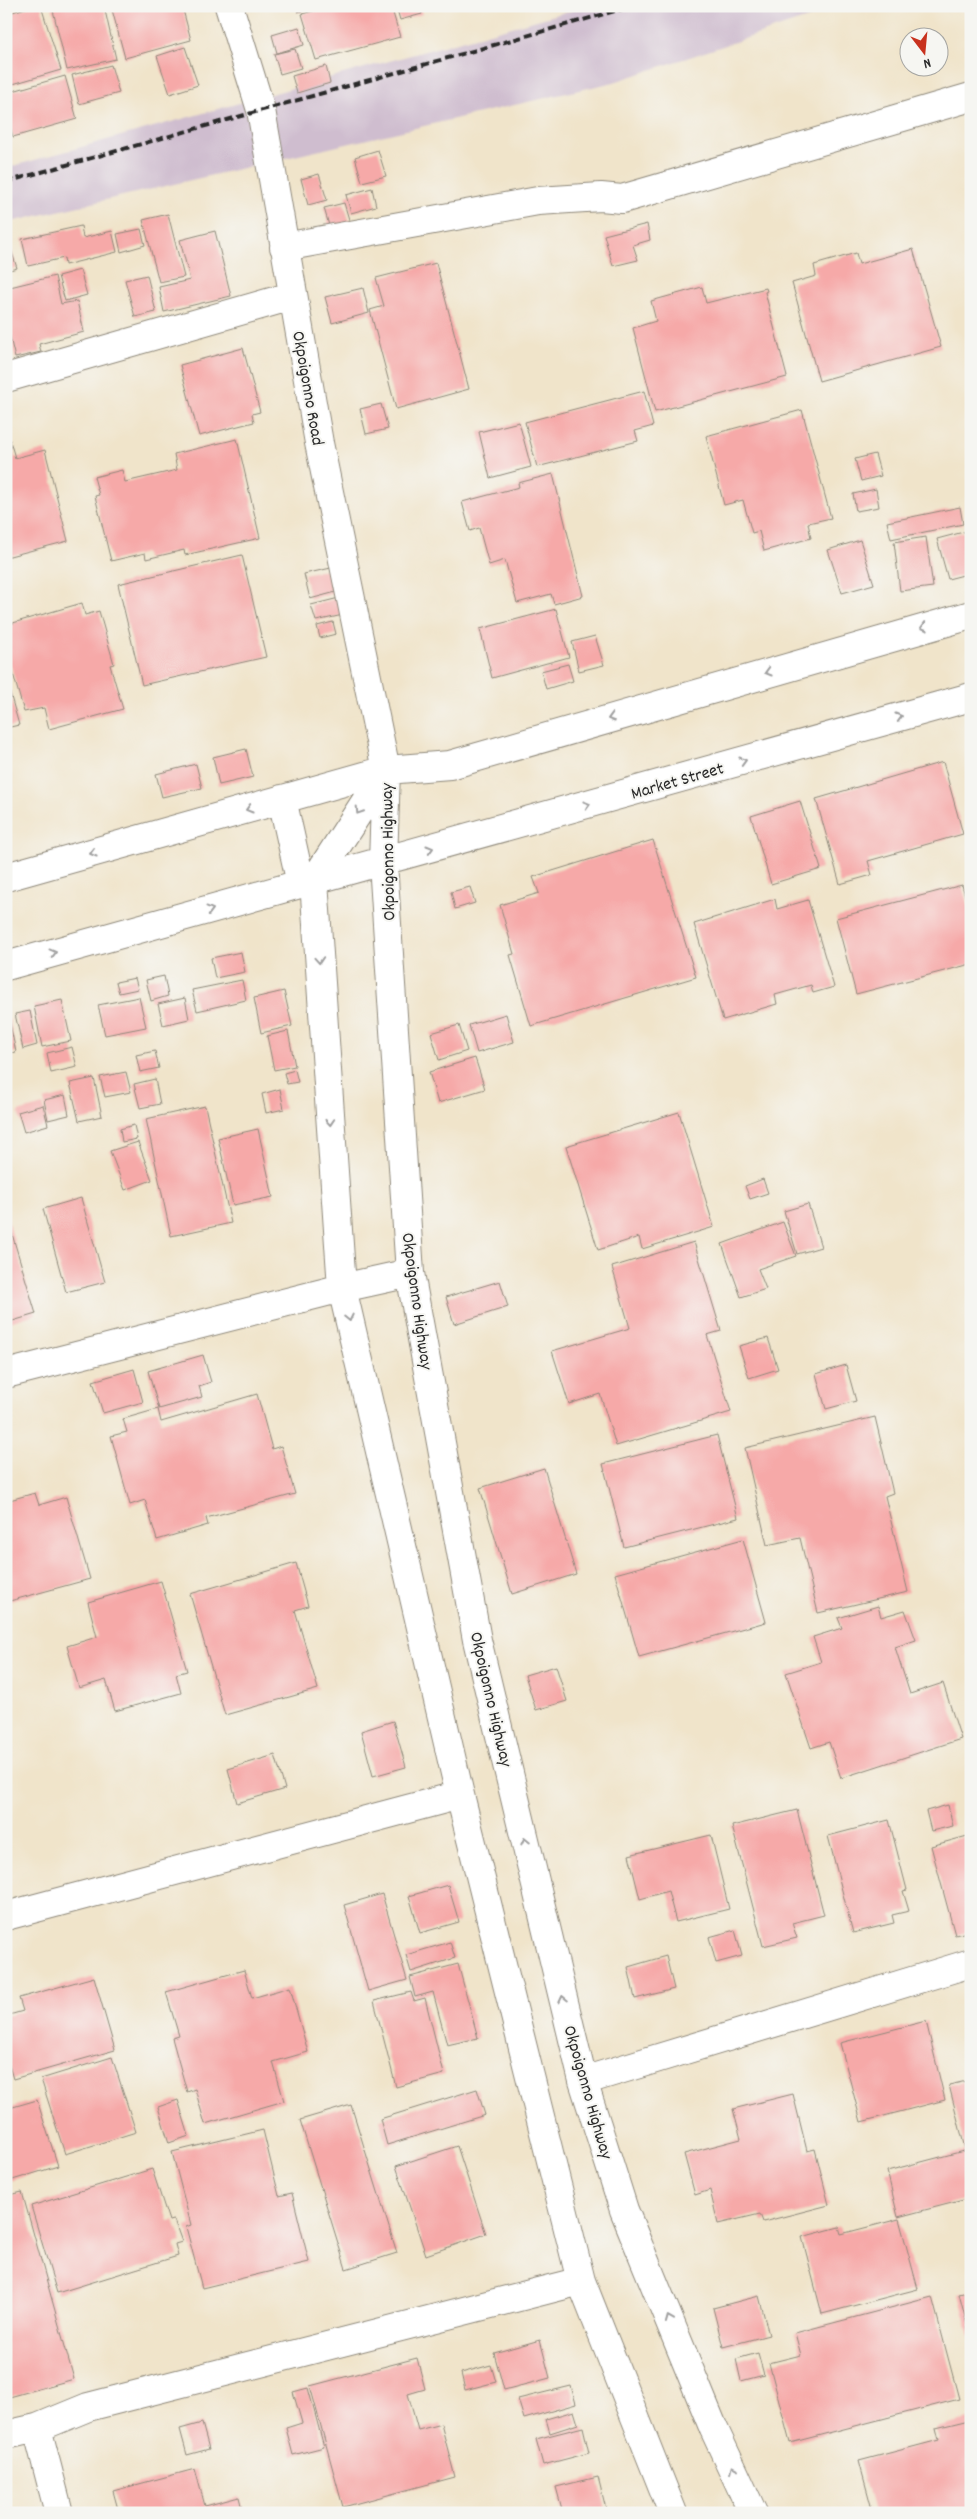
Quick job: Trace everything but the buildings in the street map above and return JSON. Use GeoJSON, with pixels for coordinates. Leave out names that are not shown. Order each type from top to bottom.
{"type":"FeatureCollection","features":[{"type":"Feature","properties":{"kind":"street","name":"Okpoigonno Road"},"geometry":{"type":"LineString","coordinates":[[229,6],[261,110],[319,443],[386,770]]}},
{"type":"Feature","properties":{"kind":"street"},"geometry":{"type":"LineString","coordinates":[[284,247],[538,200],[601,197],[622,199],[971,97]]}},
{"type":"Feature","properties":{"kind":"street"},"geometry":{"type":"LineString","coordinates":[[6,378],[292,296]]}},
{"type":"Feature","properties":{"kind":"street"},"geometry":{"type":"LineString","coordinates":[[6,877],[386,770],[450,764],[971,615]]}},
{"type":"Feature","properties":{"kind":"street","name":"Market Street"},"geometry":{"type":"LineString","coordinates":[[6,966],[383,862],[969,705]]}},
{"type":"Feature","properties":{"kind":"street","name":"Okpoigonno Highway"},"geometry":{"type":"LineString","coordinates":[[386,770],[383,862],[410,1273],[477,1640],[583,2081],[624,2210],[713,2427],[753,2513]]}},
{"type":"Feature","properties":{"kind":"street","name":"Okpoigonno Highway"},"geometry":{"type":"LineString","coordinates":[[308,883],[386,770]]}},
{"type":"Feature","properties":{"kind":"street"},"geometry":{"type":"LineString","coordinates":[[282,799],[308,883],[342,1288],[460,1795],[581,2281],[673,2513]]}},
{"type":"Feature","properties":{"kind":"street"},"geometry":{"type":"LineString","coordinates":[[6,1374],[342,1288],[410,1273]]}},
{"type":"Feature","properties":{"kind":"street"},"geometry":{"type":"LineString","coordinates":[[6,1916],[460,1795]]}},
{"type":"Feature","properties":{"kind":"street"},"geometry":{"type":"LineString","coordinates":[[583,2081],[971,1963]]}},
{"type":"Feature","properties":{"kind":"street"},"geometry":{"type":"LineString","coordinates":[[6,2435],[36,2428],[88,2407],[581,2281]]}},
{"type":"Feature","properties":{"kind":"street"},"geometry":{"type":"LineString","coordinates":[[36,2428],[60,2513]]}},
{"type":"Feature","properties":{"kind":"shaded area"},"geometry":{"type":"Polygon","coordinates":[[[587,6],[844,6],[614,82],[6,223],[6,168],[587,6]]]}},
{"type":"Feature","properties":{"kind":"railway"},"geometry":{"type":"LineString","coordinates":[[6,182],[633,6]]}}]}
